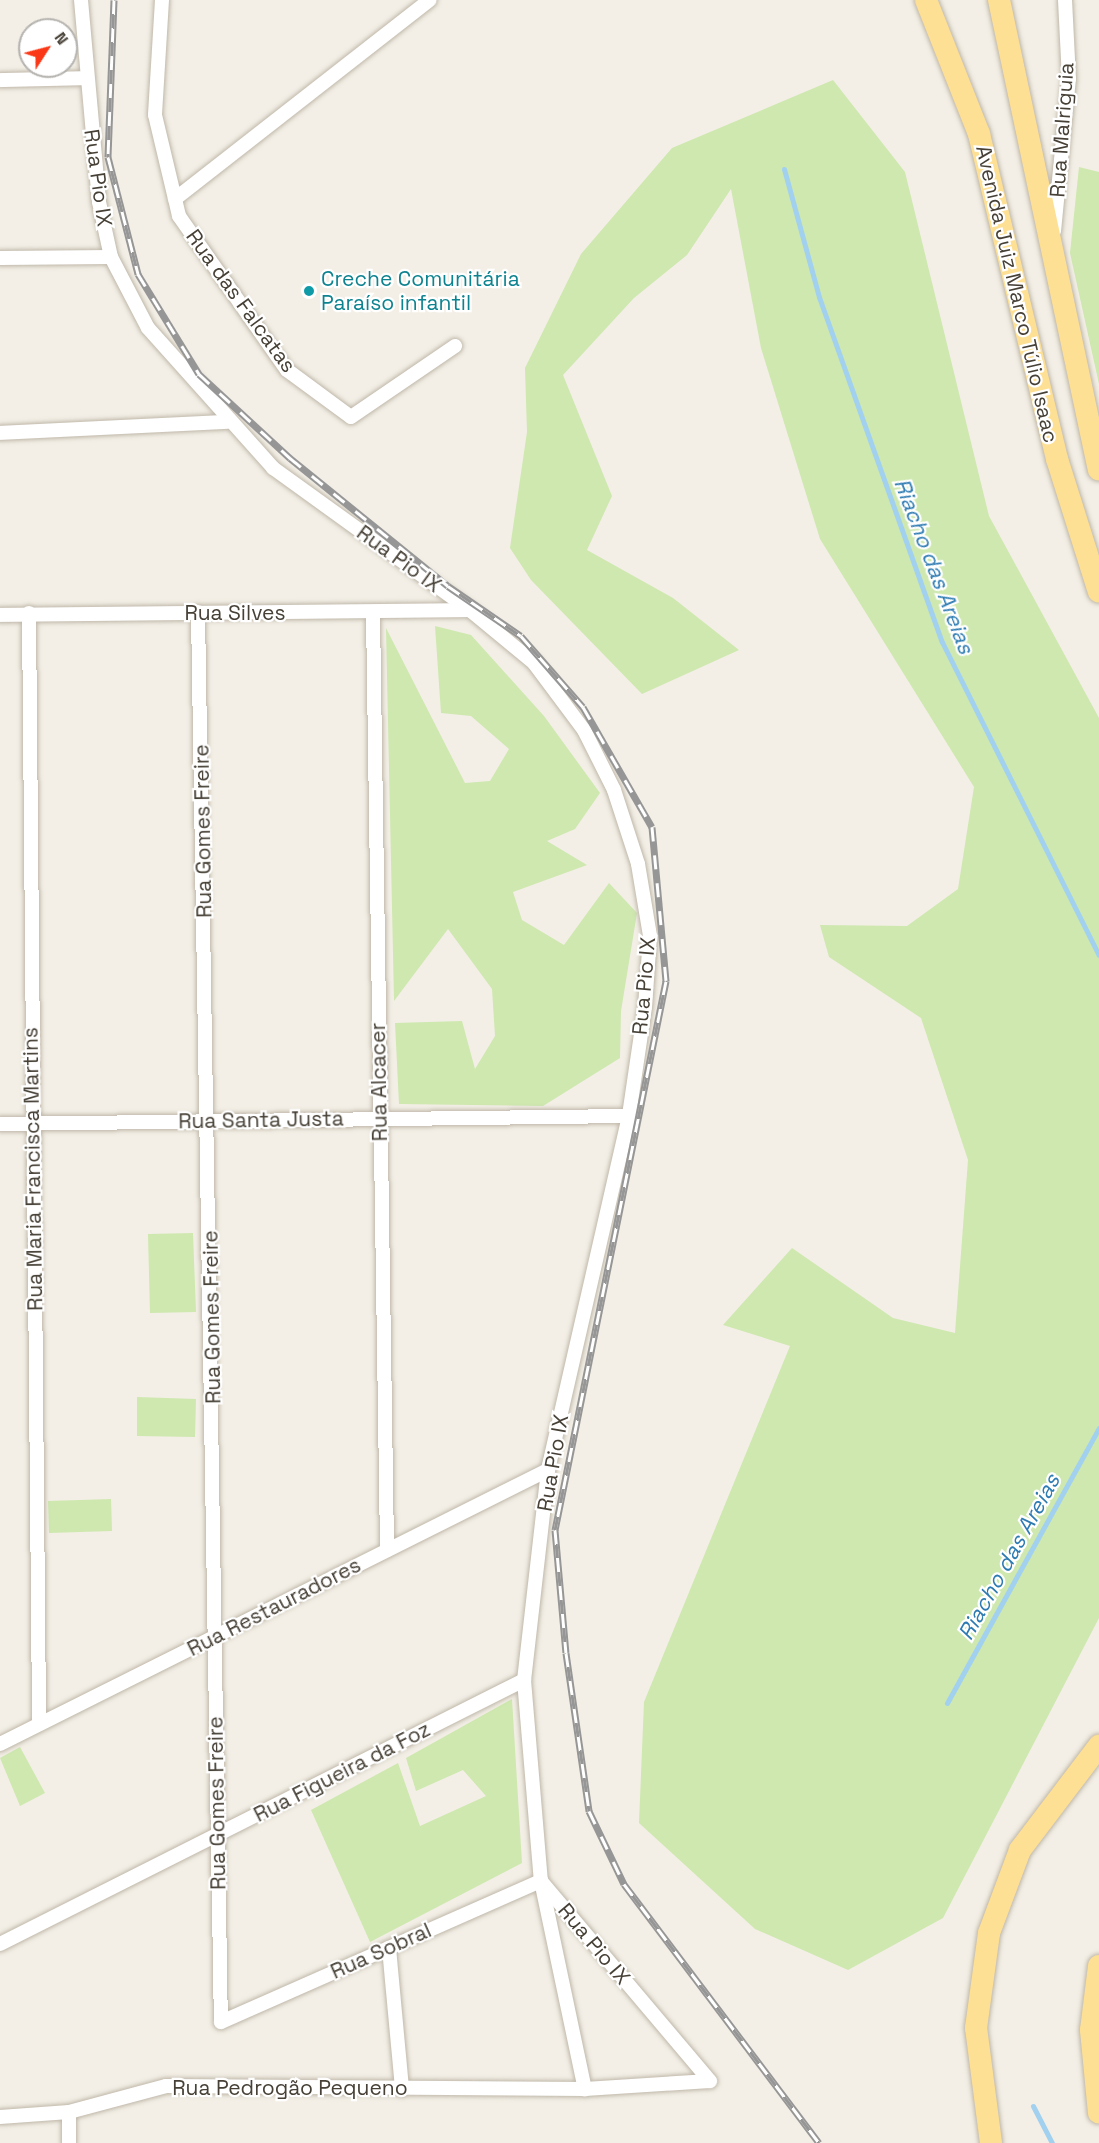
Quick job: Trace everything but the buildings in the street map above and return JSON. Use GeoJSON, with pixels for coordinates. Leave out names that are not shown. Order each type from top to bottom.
{"type":"FeatureCollection","features":[{"type":"Feature","properties":{"kind":"main road","name":"Avenida Juiz Marco Túlio Isaac"},"geometry":{"type":"LineString","coordinates":[[926,0],[979,134],[1057,459],[1099,592]]}},
{"type":"Feature","properties":{"kind":"main road","name":"Avenida Juiz Marco Túlio Isaac"},"geometry":{"type":"LineString","coordinates":[[999,0],[1052,260],[1099,469]]}},
{"type":"Feature","properties":{"kind":"main road"},"geometry":{"type":"LineString","coordinates":[[991,2143],[976,2028],[989,1933],[1020,1850],[1099,1746]]}},
{"type":"Feature","properties":{"kind":"main road"},"geometry":{"type":"LineString","coordinates":[[1099,1966],[1091,2030],[1093,2089],[1099,2113]]}},
{"type":"Feature","properties":{"kind":"street","name":"Rua Pio IX"},"geometry":{"type":"LineString","coordinates":[[81,0],[85,78],[111,257],[148,328],[227,422],[273,468],[470,610],[534,663],[584,730],[614,790],[635,854],[651,936],[630,1116],[548,1470],[524,1680],[541,1881],[710,2081]]}},
{"type":"Feature","properties":{"kind":"street","name":"Rua das Falcatas"},"geometry":{"type":"LineString","coordinates":[[162,0],[155,115],[175,199],[202,254],[287,370],[351,417],[455,346]]}},
{"type":"Feature","properties":{"kind":"street"},"geometry":{"type":"LineString","coordinates":[[175,199],[430,0]]}},
{"type":"Feature","properties":{"kind":"street","name":"Rua Malriguia"},"geometry":{"type":"LineString","coordinates":[[1052,260],[1069,79],[1065,0]]}},
{"type":"Feature","properties":{"kind":"street"},"geometry":{"type":"LineString","coordinates":[[0,80],[85,78]]}},
{"type":"Feature","properties":{"kind":"street"},"geometry":{"type":"LineString","coordinates":[[0,258],[111,257]]}},
{"type":"Feature","properties":{"kind":"street"},"geometry":{"type":"LineString","coordinates":[[0,433],[227,422]]}},
{"type":"Feature","properties":{"kind":"street","name":"Rua Silves"},"geometry":{"type":"LineString","coordinates":[[0,615],[198,612],[373,614],[470,610]]}},
{"type":"Feature","properties":{"kind":"street","name":"Rua Gomes Freire"},"geometry":{"type":"LineString","coordinates":[[198,612],[210,1120],[221,2022]]}},
{"type":"Feature","properties":{"kind":"street","name":"Rua Maria Francisca Martins"},"geometry":{"type":"LineString","coordinates":[[29,614],[39,1725]]}},
{"type":"Feature","properties":{"kind":"street","name":"Rua Alcacer"},"geometry":{"type":"LineString","coordinates":[[373,614],[387,1550]]}},
{"type":"Feature","properties":{"kind":"street","name":"Rua Santa Justa"},"geometry":{"type":"LineString","coordinates":[[0,1124],[630,1116]]}},
{"type":"Feature","properties":{"kind":"street","name":"Rua Restauradores"},"geometry":{"type":"LineString","coordinates":[[0,1744],[548,1470]]}},
{"type":"Feature","properties":{"kind":"street","name":"Rua Figueira da Foz"},"geometry":{"type":"LineString","coordinates":[[0,1944],[524,1680]]}},
{"type":"Feature","properties":{"kind":"street"},"geometry":{"type":"LineString","coordinates":[[541,1881],[585,2089]]}},
{"type":"Feature","properties":{"kind":"street","name":"Rua Sobral"},"geometry":{"type":"LineString","coordinates":[[221,2022],[541,1881]]}},
{"type":"Feature","properties":{"kind":"street"},"geometry":{"type":"LineString","coordinates":[[389,1948],[402,2089]]}},
{"type":"Feature","properties":{"kind":"street","name":"Rua Pedrogão Pequeno"},"geometry":{"type":"LineString","coordinates":[[0,2117],[11,2112],[69,2112],[166,2086],[585,2089],[710,2081]]}},
{"type":"Feature","properties":{"kind":"street"},"geometry":{"type":"LineString","coordinates":[[69,2112],[69,2143]]}},
{"type":"Feature","properties":{"kind":"green space"},"geometry":{"type":"Polygon","coordinates":[[[833,80],[905,172],[989,516],[1099,718],[1099,1618],[943,1918],[848,1970],[755,1929],[639,1823],[644,1702],[790,1346],[723,1325],[792,1248],[893,1318],[955,1333],[968,1160],[921,1018],[829,957],[820,925],[907,926],[958,889],[974,787],[820,539],[761,348],[731,189],[687,255],[634,298],[563,375],[612,496],[587,550],[673,598],[739,650],[642,694],[531,580],[510,548],[527,432],[525,368],[581,254],[672,148],[833,80]]]}},
{"type":"Feature","properties":{"kind":"green space"},"geometry":{"type":"Polygon","coordinates":[[[1079,167],[1099,172],[1099,384],[1070,253],[1079,167]]]}},
{"type":"Feature","properties":{"kind":"green space"},"geometry":{"type":"Polygon","coordinates":[[[435,626],[471,635],[544,716],[600,793],[575,829],[547,841],[587,865],[513,892],[522,920],[564,945],[609,883],[637,913],[621,1011],[620,1058],[543,1106],[399,1104],[395,1023],[462,1021],[475,1069],[495,1036],[492,989],[448,929],[394,1001],[386,628],[465,783],[490,781],[509,749],[471,716],[441,713],[435,626]]]}},
{"type":"Feature","properties":{"kind":"green space"},"geometry":{"type":"Polygon","coordinates":[[[193,1233],[196,1312],[150,1313],[148,1234],[193,1233]]]}},
{"type":"Feature","properties":{"kind":"green space"},"geometry":{"type":"Polygon","coordinates":[[[137,1397],[196,1399],[195,1437],[137,1436],[137,1397]]]}},
{"type":"Feature","properties":{"kind":"green space"},"geometry":{"type":"Polygon","coordinates":[[[111,1499],[112,1531],[49,1533],[48,1501],[111,1499]]]}},
{"type":"Feature","properties":{"kind":"green space"},"geometry":{"type":"Polygon","coordinates":[[[512,1699],[522,1863],[370,1942],[311,1810],[398,1763],[420,1826],[486,1796],[463,1770],[416,1791],[406,1758],[512,1699]]]}},
{"type":"Feature","properties":{"kind":"green space"},"geometry":{"type":"Polygon","coordinates":[[[20,1747],[45,1793],[20,1806],[0,1758],[20,1747]]]}},
{"type":"Feature","properties":{"kind":"waterway","name":"Riacho das Areias"},"geometry":{"type":"LineString","coordinates":[[784,169],[819,297],[942,642],[1099,955]]}},
{"type":"Feature","properties":{"kind":"waterway","name":"Riacho das Areias"},"geometry":{"type":"LineString","coordinates":[[947,1703],[1099,1428]]}},
{"type":"Feature","properties":{"kind":"waterway","name":"Riacho das Areias"},"geometry":{"type":"LineString","coordinates":[[1033,2106],[1052,2143]]}},
{"type":"Feature","properties":{"kind":"railway"},"geometry":{"type":"LineString","coordinates":[[114,0],[108,157],[138,274],[199,374],[290,458],[448,586],[521,636],[583,707],[652,827],[666,981],[555,1530],[566,1653],[589,1811],[624,1884],[819,2143]]}},
{"type":"Feature","properties":{"kind":"place","name":"Creche Comunitária Paraíso infantil"},"geometry":{"type":"Point","coordinates":[309,291]}}]}
